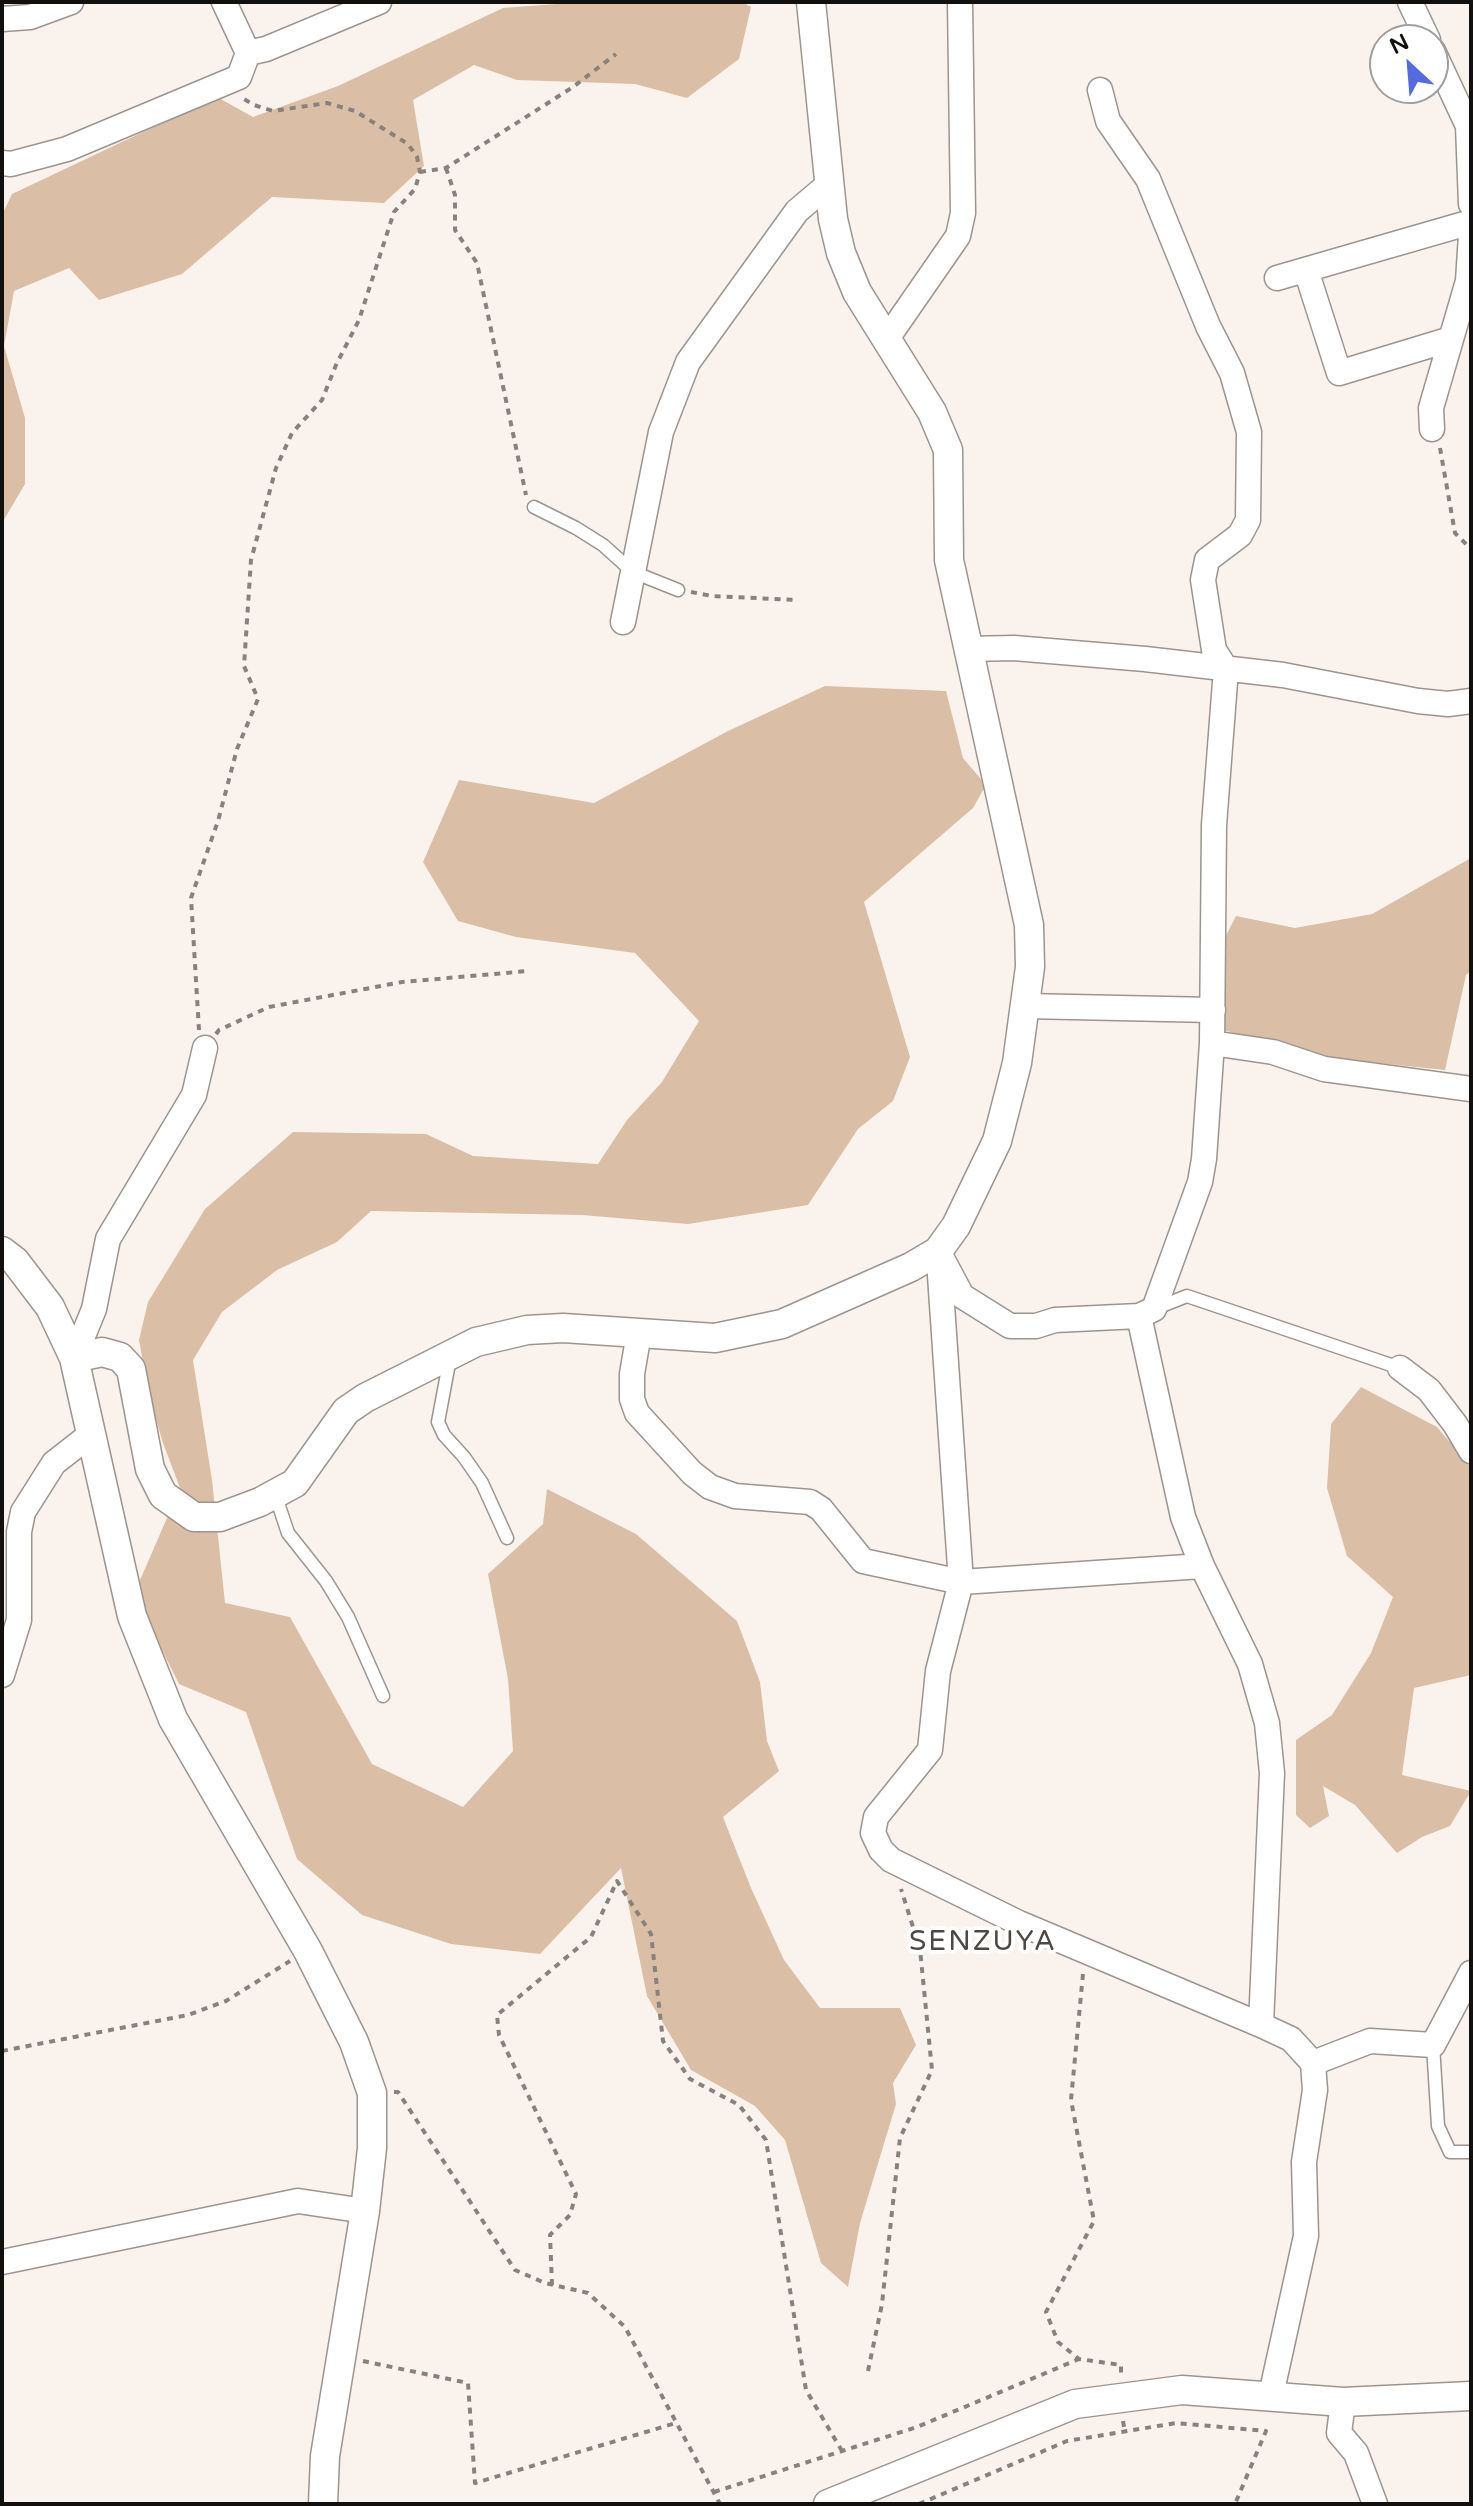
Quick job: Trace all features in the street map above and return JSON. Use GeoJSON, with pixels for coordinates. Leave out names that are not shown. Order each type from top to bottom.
{"type":"FeatureCollection","features":[{"type":"Feature","properties":{"kind":"street"},"geometry":{"type":"LineString","coordinates":[[2,19],[30,17],[71,2]]}},
{"type":"Feature","properties":{"kind":"street"},"geometry":{"type":"LineString","coordinates":[[2,163],[11,164],[67,149],[239,77],[248,53],[224,2]]}},
{"type":"Feature","properties":{"kind":"street"},"geometry":{"type":"LineString","coordinates":[[248,53],[266,49],[379,2]]}},
{"type":"Feature","properties":{"kind":"street"},"geometry":{"type":"LineString","coordinates":[[74,1358],[102,1352],[120,1357],[131,1369],[150,1469],[163,1495],[194,1517],[220,1517],[295,1483],[346,1411],[365,1398],[476,1342],[527,1330],[563,1328],[715,1338],[782,1324],[911,1267],[938,1251],[956,1226],[997,1141],[1017,1063],[1030,967],[1029,925],[949,560],[948,450],[932,412],[857,292],[841,253],[833,219],[811,2]]}},
{"type":"Feature","properties":{"kind":"street"},"geometry":{"type":"LineString","coordinates":[[886,340],[958,236],[963,213],[960,2]]}},
{"type":"Feature","properties":{"kind":"street"},"geometry":{"type":"LineString","coordinates":[[1410,2],[1420,24]]}},
{"type":"Feature","properties":{"kind":"street"},"geometry":{"type":"LineString","coordinates":[[1449,85],[1468,126],[1471,204]]}},
{"type":"Feature","properties":{"kind":"street"},"geometry":{"type":"LineString","coordinates":[[1100,90],[1108,121],[1148,179],[1208,326],[1232,373],[1249,432],[1248,520],[1240,535],[1207,560],[1203,580],[1214,650],[1226,669],[1214,825],[1212,1043],[1200,1182],[1147,1313],[1183,1517],[1202,1566],[1250,1664],[1267,1723],[1272,1773],[1261,2025]]}},
{"type":"Feature","properties":{"kind":"street"},"geometry":{"type":"LineString","coordinates":[[623,622],[661,432],[688,362],[797,211],[829,184]]}},
{"type":"Feature","properties":{"kind":"street"},"geometry":{"type":"LineString","coordinates":[[1277,278],[1471,222]]}},
{"type":"Feature","properties":{"kind":"street"},"geometry":{"type":"LineString","coordinates":[[1432,429],[1431,408],[1468,281],[1471,235]]}},
{"type":"Feature","properties":{"kind":"street"},"geometry":{"type":"LineString","coordinates":[[1306,270],[1339,373],[1451,339]]}},
{"type":"Feature","properties":{"kind":"street"},"geometry":{"type":"LineString","coordinates":[[967,649],[1014,648],[1145,659],[1283,675],[1418,701],[1448,704],[1471,701]]}},
{"type":"Feature","properties":{"kind":"street"},"geometry":{"type":"LineString","coordinates":[[1025,1006],[1213,1010]]}},
{"type":"Feature","properties":{"kind":"street"},"geometry":{"type":"LineString","coordinates":[[1212,1043],[1273,1052],[1324,1069],[1471,1089]]}},
{"type":"Feature","properties":{"kind":"street"},"geometry":{"type":"LineString","coordinates":[[74,1358],[94,1309],[108,1239],[194,1095],[205,1048]]}},
{"type":"Feature","properties":{"kind":"street"},"geometry":{"type":"LineString","coordinates":[[2,1251],[15,1261],[50,1307],[74,1358],[132,1616],[173,1719],[308,1951],[354,2042],[372,2093],[372,2148],[365,2211],[325,2456],[323,2504]]}},
{"type":"Feature","properties":{"kind":"street"},"geometry":{"type":"LineString","coordinates":[[938,1251],[962,1296],[1010,1326],[1036,1326],[1055,1320],[1147,1313]]}},
{"type":"Feature","properties":{"kind":"street"},"geometry":{"type":"LineString","coordinates":[[938,1251],[961,1582],[938,1671],[930,1750],[876,1817],[873,1833],[881,1850],[891,1860],[1019,1923],[1291,2039],[1313,2063],[1315,2090],[1304,2162],[1306,2236],[1271,2395]]}},
{"type":"Feature","properties":{"kind":"street"},"geometry":{"type":"LineString","coordinates":[[639,1333],[632,1374],[632,1399],[637,1413],[692,1473],[710,1487],[735,1496],[810,1502],[821,1509],[863,1561],[961,1582],[1202,1566]]}},
{"type":"Feature","properties":{"kind":"street"},"geometry":{"type":"LineString","coordinates":[[1400,1368],[1429,1390],[1471,1451]]}},
{"type":"Feature","properties":{"kind":"street"},"geometry":{"type":"LineString","coordinates":[[2,1675],[19,1620],[19,1532],[23,1512],[54,1463],[90,1435]]}},
{"type":"Feature","properties":{"kind":"street"},"geometry":{"type":"LineString","coordinates":[[1313,2063],[1370,2041],[1433,2045],[1471,1973]]}},
{"type":"Feature","properties":{"kind":"street"},"geometry":{"type":"LineString","coordinates":[[2,2262],[298,2201],[365,2211]]}},
{"type":"Feature","properties":{"kind":"street"},"geometry":{"type":"LineString","coordinates":[[828,2504],[1075,2404],[1182,2390],[1343,2402],[1471,2396]]}},
{"type":"Feature","properties":{"kind":"street"},"geometry":{"type":"LineString","coordinates":[[1343,2402],[1339,2433],[1356,2453],[1375,2504]]}},
{"type":"Feature","properties":{"kind":"lane"},"geometry":{"type":"LineString","coordinates":[[534,507],[603,545],[633,572],[678,590]]}},
{"type":"Feature","properties":{"kind":"lane"},"geometry":{"type":"LineString","coordinates":[[1147,1313],[1187,1296],[1400,1368]]}},
{"type":"Feature","properties":{"kind":"lane"},"geometry":{"type":"LineString","coordinates":[[451,1355],[438,1422],[444,1435],[482,1483],[507,1538]]}},
{"type":"Feature","properties":{"kind":"lane"},"geometry":{"type":"LineString","coordinates":[[275,1494],[288,1533],[326,1581],[348,1617],[383,1696]]}},
{"type":"Feature","properties":{"kind":"lane"},"geometry":{"type":"LineString","coordinates":[[1433,2045],[1438,2126],[1450,2152],[1471,2152]]}},
{"type":"Feature","properties":{"kind":"path"},"geometry":{"type":"LineString","coordinates":[[420,172],[446,168],[573,87],[616,54]]}},
{"type":"Feature","properties":{"kind":"path"},"geometry":{"type":"LineString","coordinates":[[205,1048],[199,1032],[191,898],[218,821],[237,749],[258,699],[244,666],[251,560],[276,468],[292,433],[322,400],[359,320],[394,212],[415,189],[420,172],[417,157],[408,144],[355,111],[327,103],[273,111],[254,105],[221,84]]}},
{"type":"Feature","properties":{"kind":"path"},"geometry":{"type":"LineString","coordinates":[[446,168],[453,186],[455,230],[477,263],[525,492],[534,507]]}},
{"type":"Feature","properties":{"kind":"path"},"geometry":{"type":"LineString","coordinates":[[1432,429],[1438,431],[1455,533],[1471,549]]}},
{"type":"Feature","properties":{"kind":"path"},"geometry":{"type":"LineString","coordinates":[[678,590],[712,596],[796,600]]}},
{"type":"Feature","properties":{"kind":"path"},"geometry":{"type":"LineString","coordinates":[[205,1048],[219,1030],[269,1007],[402,982],[528,971]]}},
{"type":"Feature","properties":{"kind":"path"},"geometry":{"type":"LineString","coordinates":[[868,2371],[882,2304],[900,2138],[932,2070],[920,1949],[891,1860]]}},
{"type":"Feature","properties":{"kind":"path"},"geometry":{"type":"LineString","coordinates":[[552,2285],[550,2235],[570,2215],[576,2194],[499,2035],[497,2015],[591,1937],[617,1881],[651,1934],[663,2041],[690,2079],[739,2105],[766,2140],[806,2390],[842,2451]]}},
{"type":"Feature","properties":{"kind":"path"},"geometry":{"type":"LineString","coordinates":[[2,2051],[188,2015],[226,2001],[308,1951]]}},
{"type":"Feature","properties":{"kind":"path"},"geometry":{"type":"LineString","coordinates":[[1085,1951],[1071,2100],[1094,2221],[1046,2312],[1058,2342],[1079,2359],[1121,2365],[1119,2399]]}},
{"type":"Feature","properties":{"kind":"path"},"geometry":{"type":"LineString","coordinates":[[372,2093],[398,2092],[515,2270],[552,2285],[588,2293],[625,2327],[720,2504]]}},
{"type":"Feature","properties":{"kind":"path"},"geometry":{"type":"LineString","coordinates":[[340,2356],[468,2383],[475,2483],[676,2423]]}},
{"type":"Feature","properties":{"kind":"path"},"geometry":{"type":"LineString","coordinates":[[714,2492],[917,2427],[1079,2359]]}},
{"type":"Feature","properties":{"kind":"path"},"geometry":{"type":"LineString","coordinates":[[919,2504],[1067,2441],[1176,2423],[1266,2431],[1235,2504]]}},
{"type":"Feature","properties":{"kind":"shaded area"},"geometry":{"type":"Polygon","coordinates":[[[583,2],[742,2],[751,7],[739,59],[687,98],[635,84],[517,80],[474,65],[413,100],[424,166],[384,203],[272,197],[182,274],[99,300],[69,268],[14,291],[4,346],[25,418],[25,484],[2,523],[2,215],[12,194],[217,97],[253,117],[338,86],[503,8],[583,2]]]}},
{"type":"Feature","properties":{"kind":"shaded area"},"geometry":{"type":"Polygon","coordinates":[[[825,686],[946,691],[963,758],[986,785],[973,808],[864,902],[910,1057],[893,1101],[858,1129],[808,1205],[688,1224],[582,1215],[371,1211],[337,1242],[277,1270],[222,1312],[193,1360],[212,1480],[225,1603],[290,1617],[372,1764],[463,1807],[513,1751],[508,1679],[488,1574],[543,1524],[547,1489],[636,1534],[737,1621],[760,1682],[767,1741],[779,1771],[723,1817],[751,1888],[784,1960],[820,2008],[900,2008],[916,2045],[893,2083],[896,2104],[860,2223],[848,2287],[821,2263],[785,2140],[755,2106],[691,2070],[647,1996],[621,1868],[540,1954],[451,1944],[362,1915],[297,1859],[246,1712],[179,1684],[134,1594],[180,1488],[149,1396],[139,1340],[148,1302],[205,1209],[293,1132],[426,1134],[473,1156],[598,1164],[627,1120],[662,1082],[699,1021],[635,953],[516,937],[458,921],[423,862],[459,780],[594,803],[728,731],[825,686]]]}},
{"type":"Feature","properties":{"kind":"shaded area"},"geometry":{"type":"Polygon","coordinates":[[[1471,858],[1471,971],[1466,975],[1445,1070],[1302,1055],[1215,1027],[1216,955],[1236,916],[1295,928],[1372,914],[1471,858]]]}},
{"type":"Feature","properties":{"kind":"shaded area"},"geometry":{"type":"Polygon","coordinates":[[[1361,1387],[1437,1427],[1471,1467],[1471,1675],[1414,1688],[1402,1775],[1471,1791],[1450,1826],[1422,1837],[1397,1853],[1355,1805],[1323,1786],[1329,1816],[1310,1828],[1296,1815],[1296,1740],[1332,1715],[1371,1653],[1393,1597],[1347,1556],[1327,1488],[1331,1424],[1361,1387]]]}},
{"type":"Feature","properties":{"kind":"district","name":"SENZUYA"},"geometry":{"type":"Point","coordinates":[983,1943]}}]}
